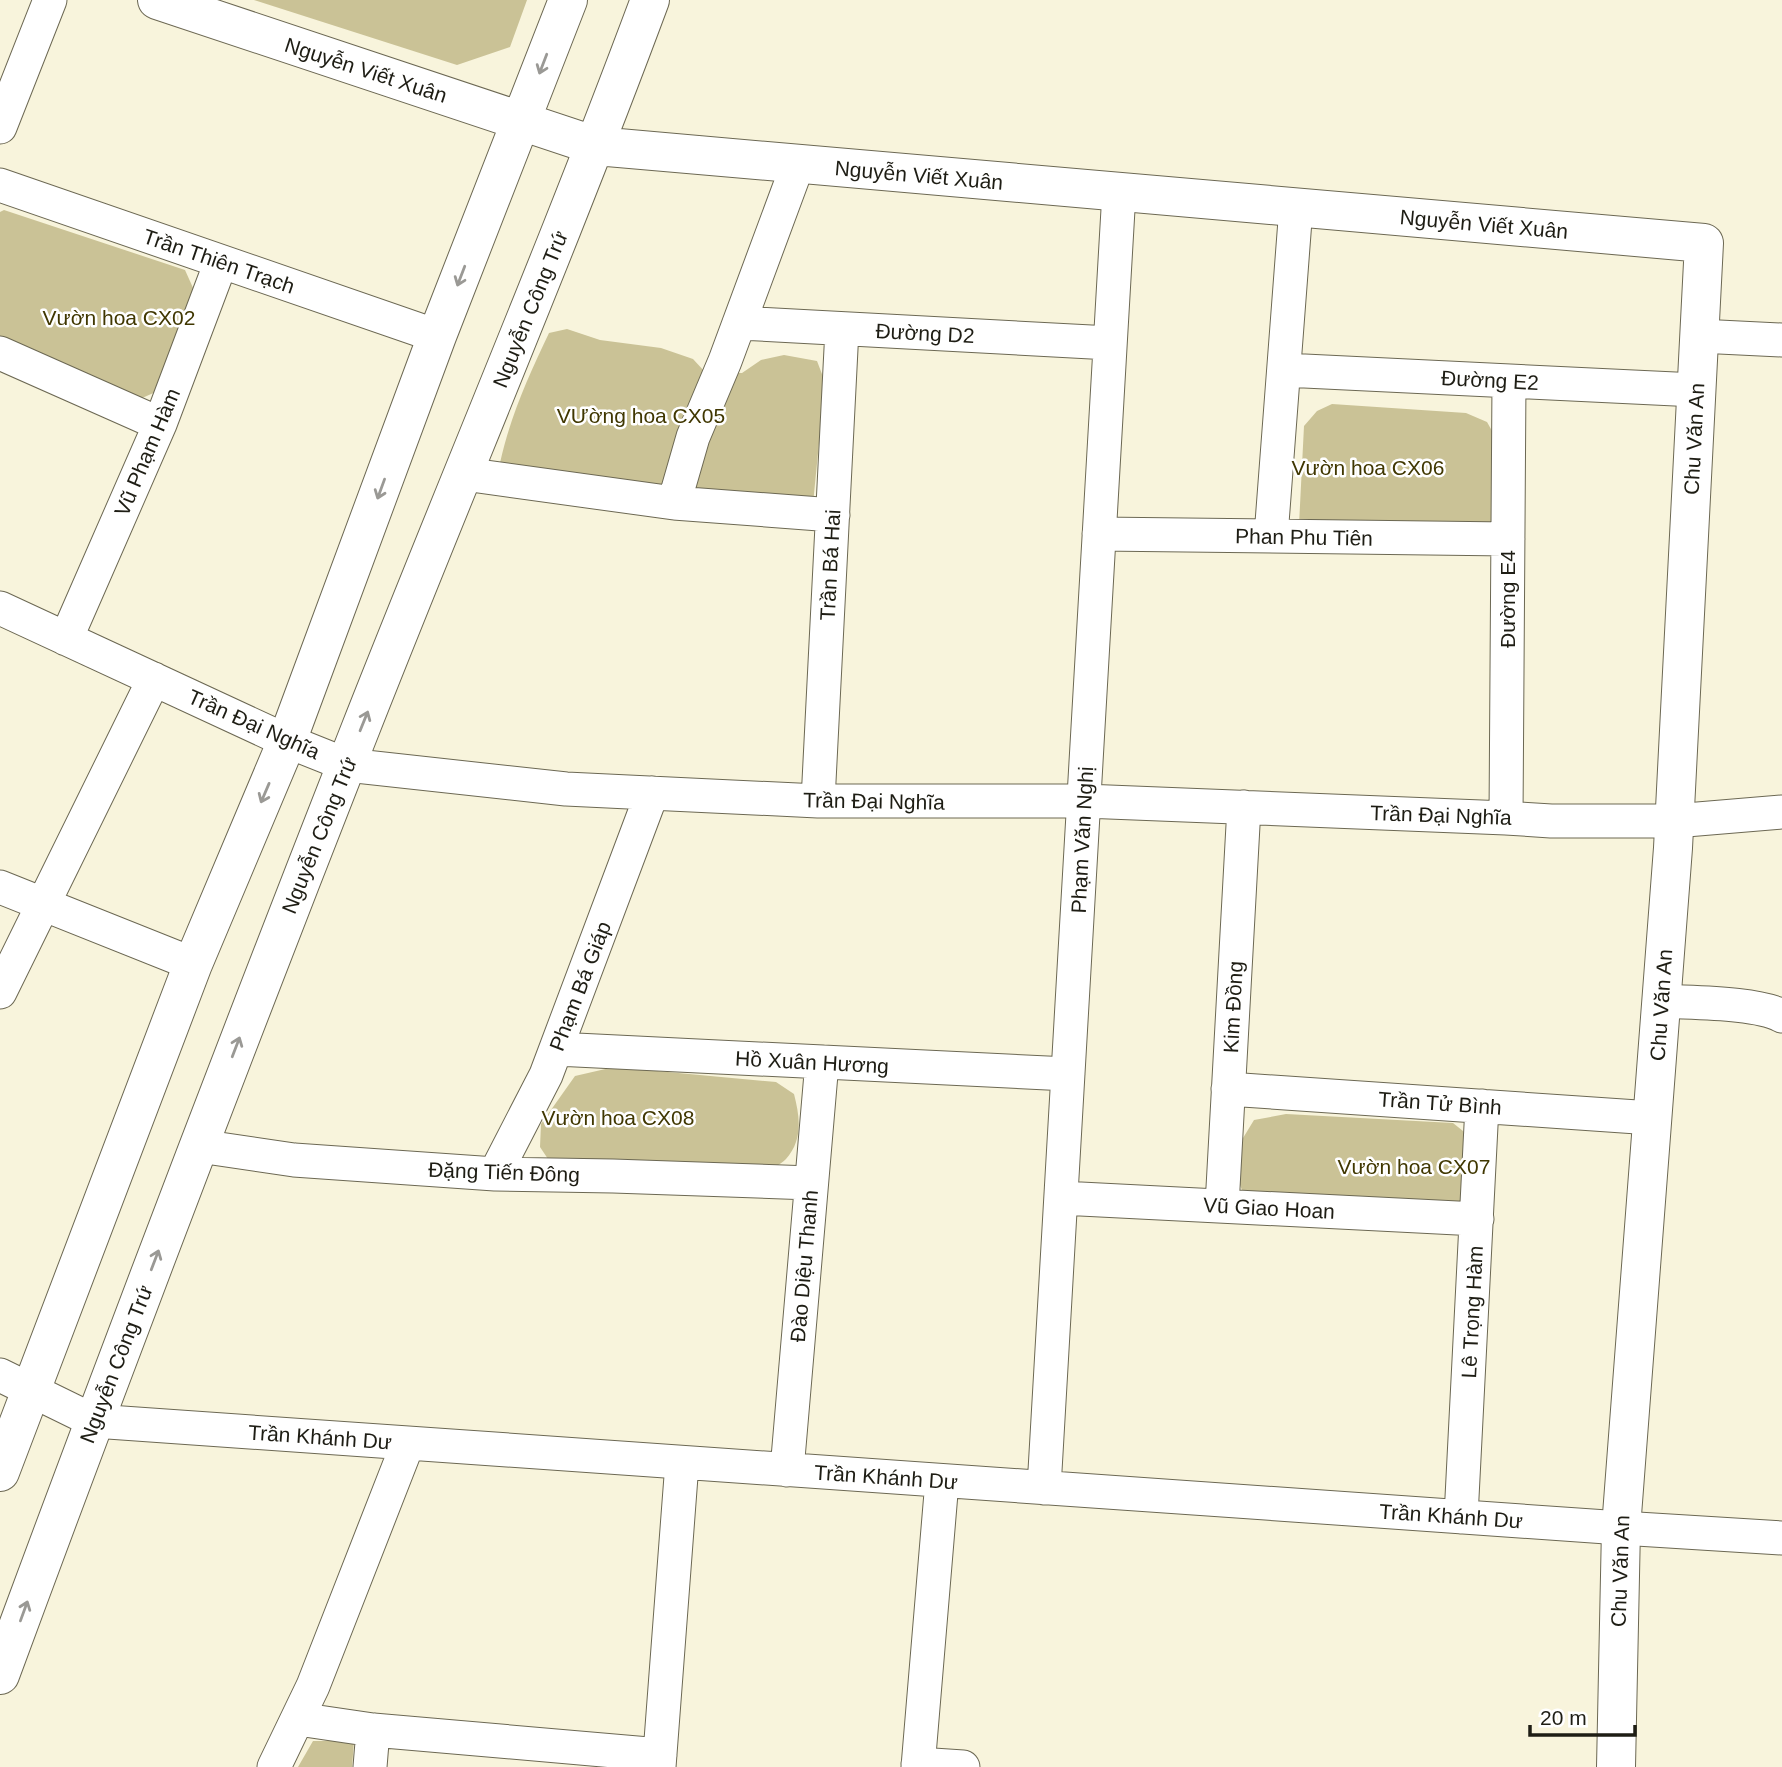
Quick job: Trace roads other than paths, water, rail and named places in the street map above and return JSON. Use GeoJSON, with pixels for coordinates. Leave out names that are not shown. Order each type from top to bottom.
{"type":"FeatureCollection","features":[{"type":"Feature","properties":{"kind":"street"},"geometry":{"type":"LineString","coordinates":[[0,127],[50,0]]}},
{"type":"Feature","properties":{"kind":"street","name":"Nguyễn Viết Xuân"},"geometry":{"type":"LineString","coordinates":[[157,0],[596,146],[1704,243]]}},
{"type":"Feature","properties":{"kind":"street"},"geometry":{"type":"LineString","coordinates":[[0,1472],[16,1383],[287,741],[437,336],[568,0]]}},
{"type":"Feature","properties":{"kind":"street","name":"Nguyễn Công Trứ"},"geometry":{"type":"LineString","coordinates":[[0,1675],[258,989],[596,146],[650,0]]}},
{"type":"Feature","properties":{"kind":"street"},"geometry":{"type":"LineString","coordinates":[[674,503],[693,437],[798,164]]}},
{"type":"Feature","properties":{"kind":"street","name":"Trần Thiên Trạch"},"geometry":{"type":"LineString","coordinates":[[0,185],[437,336]]}},
{"type":"Feature","properties":{"kind":"street","name":"Phạm Văn Nghị"},"geometry":{"type":"LineString","coordinates":[[1044,1488],[1119,192]]}},
{"type":"Feature","properties":{"kind":"street"},"geometry":{"type":"LineString","coordinates":[[1271,536],[1296,208]]}},
{"type":"Feature","properties":{"kind":"street","name":"Chu Văn An"},"geometry":{"type":"LineString","coordinates":[[1616,1767],[1621,1528],[1674,821],[1704,243]]}},
{"type":"Feature","properties":{"kind":"street","name":"Vũ Phạm Hàm"},"geometry":{"type":"LineString","coordinates":[[66,639],[160,424],[221,262]]}},
{"type":"Feature","properties":{"kind":"street","name":"Đường D2"},"geometry":{"type":"LineString","coordinates":[[739,323],[1110,343]]}},
{"type":"Feature","properties":{"kind":"street","name":"Trần Bá Hai"},"geometry":{"type":"LineString","coordinates":[[818,802],[842,329]]}},
{"type":"Feature","properties":{"kind":"street"},"geometry":{"type":"LineString","coordinates":[[1699,336],[1782,340]]}},
{"type":"Feature","properties":{"kind":"street"},"geometry":{"type":"LineString","coordinates":[[0,354],[160,424]]}},
{"type":"Feature","properties":{"kind":"street","name":"Đường E2"},"geometry":{"type":"LineString","coordinates":[[1284,370],[1696,390]]}},
{"type":"Feature","properties":{"kind":"street","name":"Đường E4"},"geometry":{"type":"LineString","coordinates":[[1506,818],[1509,381]]}},
{"type":"Feature","properties":{"kind":"street"},"geometry":{"type":"LineString","coordinates":[[464,474],[674,503],[833,515]]}},
{"type":"Feature","properties":{"kind":"street","name":"Phan Phu Tiên"},"geometry":{"type":"LineString","coordinates":[[1099,534],[1508,539]]}},
{"type":"Feature","properties":{"kind":"street","name":"Trần Đại Nghĩa"},"geometry":{"type":"LineString","coordinates":[[0,608],[287,741],[347,765],[566,789],[818,802],[1084,801],[1552,821],[1674,821],[1782,812]]}},
{"type":"Feature","properties":{"kind":"street"},"geometry":{"type":"LineString","coordinates":[[0,992],[154,679]]}},
{"type":"Feature","properties":{"kind":"street","name":"Phạm Bá Giáp"},"geometry":{"type":"LineString","coordinates":[[495,1174],[546,1075],[652,793]]}},
{"type":"Feature","properties":{"kind":"street","name":"Kim Đồng"},"geometry":{"type":"LineString","coordinates":[[1222,1206],[1244,807]]}},
{"type":"Feature","properties":{"kind":"street"},"geometry":{"type":"LineString","coordinates":[[0,887],[193,964]]}},
{"type":"Feature","properties":{"kind":"street"},"geometry":{"type":"LineString","coordinates":[[1661,1001],[1746,1006],[1782,1016]]}},
{"type":"Feature","properties":{"kind":"street","name":"Hồ Xuân Hương"},"geometry":{"type":"LineString","coordinates":[[556,1049],[1068,1074]]}},
{"type":"Feature","properties":{"kind":"street","name":"Đào Diệu Thanh"},"geometry":{"type":"LineString","coordinates":[[787,1470],[822,1062]]}},
{"type":"Feature","properties":{"kind":"street","name":"Trần Tử Bình"},"geometry":{"type":"LineString","coordinates":[[1228,1088],[1652,1118]]}},
{"type":"Feature","properties":{"kind":"street","name":"Lê Trọng Hàm"},"geometry":{"type":"LineString","coordinates":[[1461,1517],[1482,1106]]}},
{"type":"Feature","properties":{"kind":"street","name":"Đặng Tiến Đông"},"geometry":{"type":"LineString","coordinates":[[199,1146],[294,1160],[495,1174],[811,1183]]}},
{"type":"Feature","properties":{"kind":"street","name":"Vũ Giao Hoan"},"geometry":{"type":"LineString","coordinates":[[1061,1198],[1477,1219]]}},
{"type":"Feature","properties":{"kind":"street","name":"Trần Khánh Dư"},"geometry":{"type":"LineString","coordinates":[[16,1383],[94,1421],[1782,1538]]}},
{"type":"Feature","properties":{"kind":"street"},"geometry":{"type":"LineString","coordinates":[[274,1767],[313,1686],[408,1443]]}},
{"type":"Feature","properties":{"kind":"street"},"geometry":{"type":"LineString","coordinates":[[298,1719],[373,1730],[659,1761],[682,1463]]}},
{"type":"Feature","properties":{"kind":"street"},"geometry":{"type":"LineString","coordinates":[[942,1481],[918,1766],[963,1767]]}},
{"type":"Feature","properties":{"kind":"street"},"geometry":{"type":"LineString","coordinates":[[370,1767],[373,1730]]}},
{"type":"Feature","properties":{"kind":"park label","name":"Vườn hoa CX02"},"geometry":{"type":"Point","coordinates":[119,317]}},
{"type":"Feature","properties":{"kind":"park label","name":"VƯờng hoa CX05"},"geometry":{"type":"Point","coordinates":[641,415]}},
{"type":"Feature","properties":{"kind":"park label","name":"Vườn hoa CX06"},"geometry":{"type":"Point","coordinates":[1368,467]}},
{"type":"Feature","properties":{"kind":"park label","name":"Vườn hoa CX08"},"geometry":{"type":"Point","coordinates":[618,1117]}},
{"type":"Feature","properties":{"kind":"park label","name":"Vườn hoa CX07"},"geometry":{"type":"Point","coordinates":[1414,1166]}}]}
